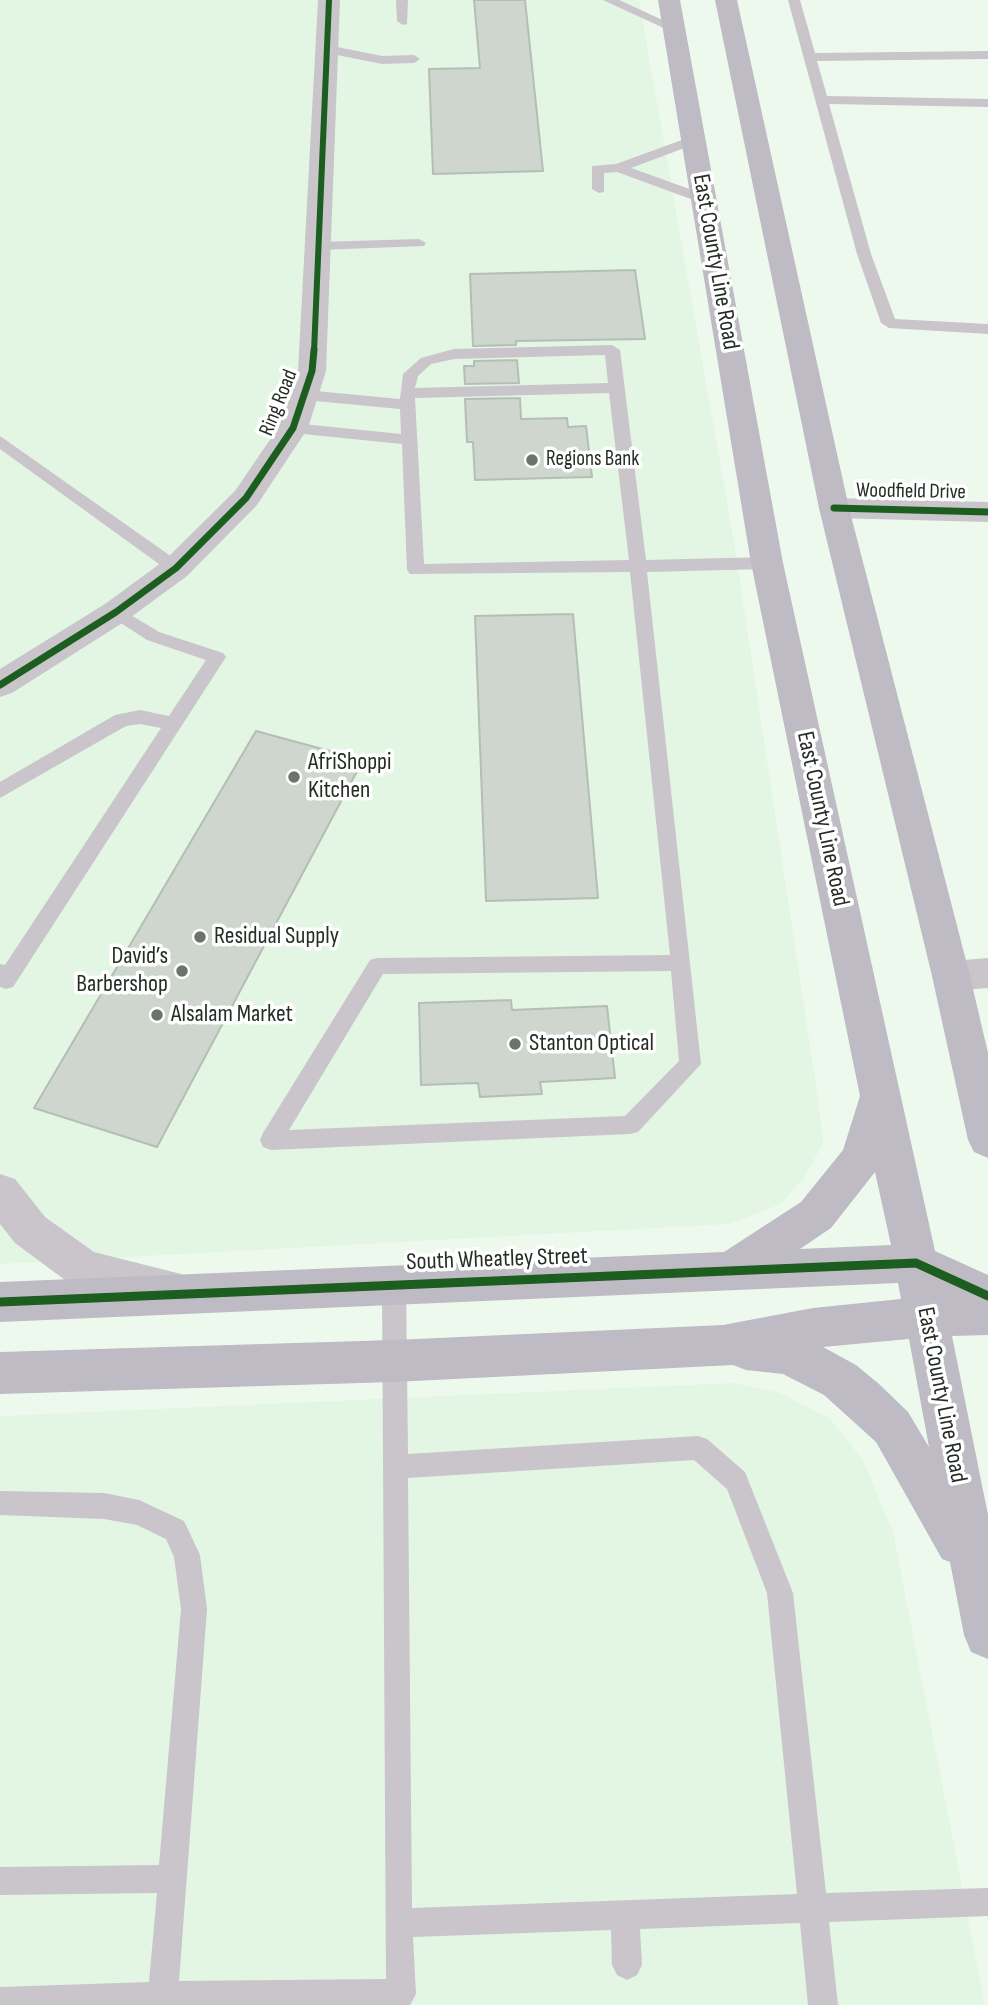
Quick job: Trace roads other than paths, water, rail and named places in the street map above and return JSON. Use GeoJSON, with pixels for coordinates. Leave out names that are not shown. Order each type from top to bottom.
{"type":"FeatureCollection","features":[{"type":"Feature","properties":{"kind":"main road"},"geometry":{"type":"LineString","coordinates":[[726,0],[834,508],[951,975],[988,1140]]}},
{"type":"Feature","properties":{"kind":"main road","name":"East County Line Road"},"geometry":{"type":"LineString","coordinates":[[671,14],[767,563],[916,1263],[988,1635]]}},
{"type":"Feature","properties":{"kind":"main road"},"geometry":{"type":"LineString","coordinates":[[732,1270],[816,1215],[861,1159],[881,1096]]}},
{"type":"Feature","properties":{"kind":"main road","name":"South Wheatley Street"},"geometry":{"type":"LineString","coordinates":[[0,1302],[916,1263],[988,1296]]}},
{"type":"Feature","properties":{"kind":"main road"},"geometry":{"type":"LineString","coordinates":[[0,1373],[394,1361],[723,1346],[813,1328],[925,1317],[988,1315]]}},
{"type":"Feature","properties":{"kind":"main road"},"geometry":{"type":"LineString","coordinates":[[723,1346],[783,1353],[810,1363],[840,1380],[863,1399],[892,1427],[976,1573]]}},
{"type":"Feature","properties":{"kind":"street","name":"Ring Road"},"geometry":{"type":"LineString","coordinates":[[0,685],[116,612],[176,568],[246,498],[293,428],[305,395],[313,359],[329,0]]}},
{"type":"Feature","properties":{"kind":"street","name":"Woodfield Drive"},"geometry":{"type":"LineString","coordinates":[[834,508],[988,512]]}},
{"type":"Feature","properties":{"kind":"street"},"geometry":{"type":"LineString","coordinates":[[951,975],[988,973]]}},
{"type":"Feature","properties":{"kind":"street"},"geometry":{"type":"LineString","coordinates":[[0,1192],[30,1230],[80,1266],[111,1277],[189,1293]]}},
{"type":"Feature","properties":{"kind":"lane"},"geometry":{"type":"LineString","coordinates":[[402,0],[403,21]]}},
{"type":"Feature","properties":{"kind":"lane"},"geometry":{"type":"LineString","coordinates":[[608,0],[671,14]]}},
{"type":"Feature","properties":{"kind":"lane"},"geometry":{"type":"LineString","coordinates":[[794,0],[864,254],[890,323],[988,328]]}},
{"type":"Feature","properties":{"kind":"lane"},"geometry":{"type":"LineString","coordinates":[[327,49],[382,60],[414,59]]}},
{"type":"Feature","properties":{"kind":"lane"},"geometry":{"type":"LineString","coordinates":[[810,57],[988,55]]}},
{"type":"Feature","properties":{"kind":"lane"},"geometry":{"type":"LineString","coordinates":[[822,100],[988,103]]}},
{"type":"Feature","properties":{"kind":"lane"},"geometry":{"type":"LineString","coordinates":[[599,188],[597,169],[618,168],[694,140]]}},
{"type":"Feature","properties":{"kind":"lane"},"geometry":{"type":"LineString","coordinates":[[618,168],[704,199]]}},
{"type":"Feature","properties":{"kind":"lane"},"geometry":{"type":"LineString","coordinates":[[318,246],[419,243]]}},
{"type":"Feature","properties":{"kind":"lane"},"geometry":{"type":"LineString","coordinates":[[681,963],[377,966],[271,1140],[630,1125],[690,1064],[681,963],[638,566],[612,351],[440,356],[426,361],[411,374],[408,399],[416,570],[638,566],[767,563]]}},
{"type":"Feature","properties":{"kind":"lane"},"geometry":{"type":"LineString","coordinates":[[305,395],[408,399],[616,388]]}},
{"type":"Feature","properties":{"kind":"lane"},"geometry":{"type":"LineString","coordinates":[[293,428],[410,440]]}},
{"type":"Feature","properties":{"kind":"lane"},"geometry":{"type":"LineString","coordinates":[[0,441],[176,568]]}},
{"type":"Feature","properties":{"kind":"lane"},"geometry":{"type":"LineString","coordinates":[[0,972],[6,981],[217,657],[153,636],[116,612]]}},
{"type":"Feature","properties":{"kind":"lane"},"geometry":{"type":"LineString","coordinates":[[0,791],[122,720],[140,718],[173,724]]}},
{"type":"Feature","properties":{"kind":"lane"},"geometry":{"type":"LineString","coordinates":[[0,2002],[401,2000],[398,1923],[394,1284]]}},
{"type":"Feature","properties":{"kind":"lane"},"geometry":{"type":"LineString","coordinates":[[395,1468],[698,1448],[736,1481],[780,1593],[822,2005]]}},
{"type":"Feature","properties":{"kind":"lane"},"geometry":{"type":"LineString","coordinates":[[0,1503],[104,1506],[139,1513],[174,1530],[187,1555],[194,1609],[173,1878],[182,1999]]}},
{"type":"Feature","properties":{"kind":"lane"},"geometry":{"type":"LineString","coordinates":[[0,1881],[173,1878]]}},
{"type":"Feature","properties":{"kind":"lane"},"geometry":{"type":"LineString","coordinates":[[398,1923],[988,1902]]}},
{"type":"Feature","properties":{"kind":"lane"},"geometry":{"type":"LineString","coordinates":[[625,1915],[627,1965]]}},
{"type":"Feature","properties":{"kind":"place","name":"Regions Bank"},"geometry":{"type":"Point","coordinates":[532,460]}},
{"type":"Feature","properties":{"kind":"place","name":"AfriShoppi Kitchen"},"geometry":{"type":"Point","coordinates":[294,777]}},
{"type":"Feature","properties":{"kind":"place","name":"Residual Supply"},"geometry":{"type":"Point","coordinates":[200,937]}},
{"type":"Feature","properties":{"kind":"place","name":"David’s Barbershop"},"geometry":{"type":"Point","coordinates":[182,971]}},
{"type":"Feature","properties":{"kind":"place","name":"Alsalam Market"},"geometry":{"type":"Point","coordinates":[157,1015]}},
{"type":"Feature","properties":{"kind":"place","name":"Stanton Optical"},"geometry":{"type":"Point","coordinates":[515,1044]}}]}
